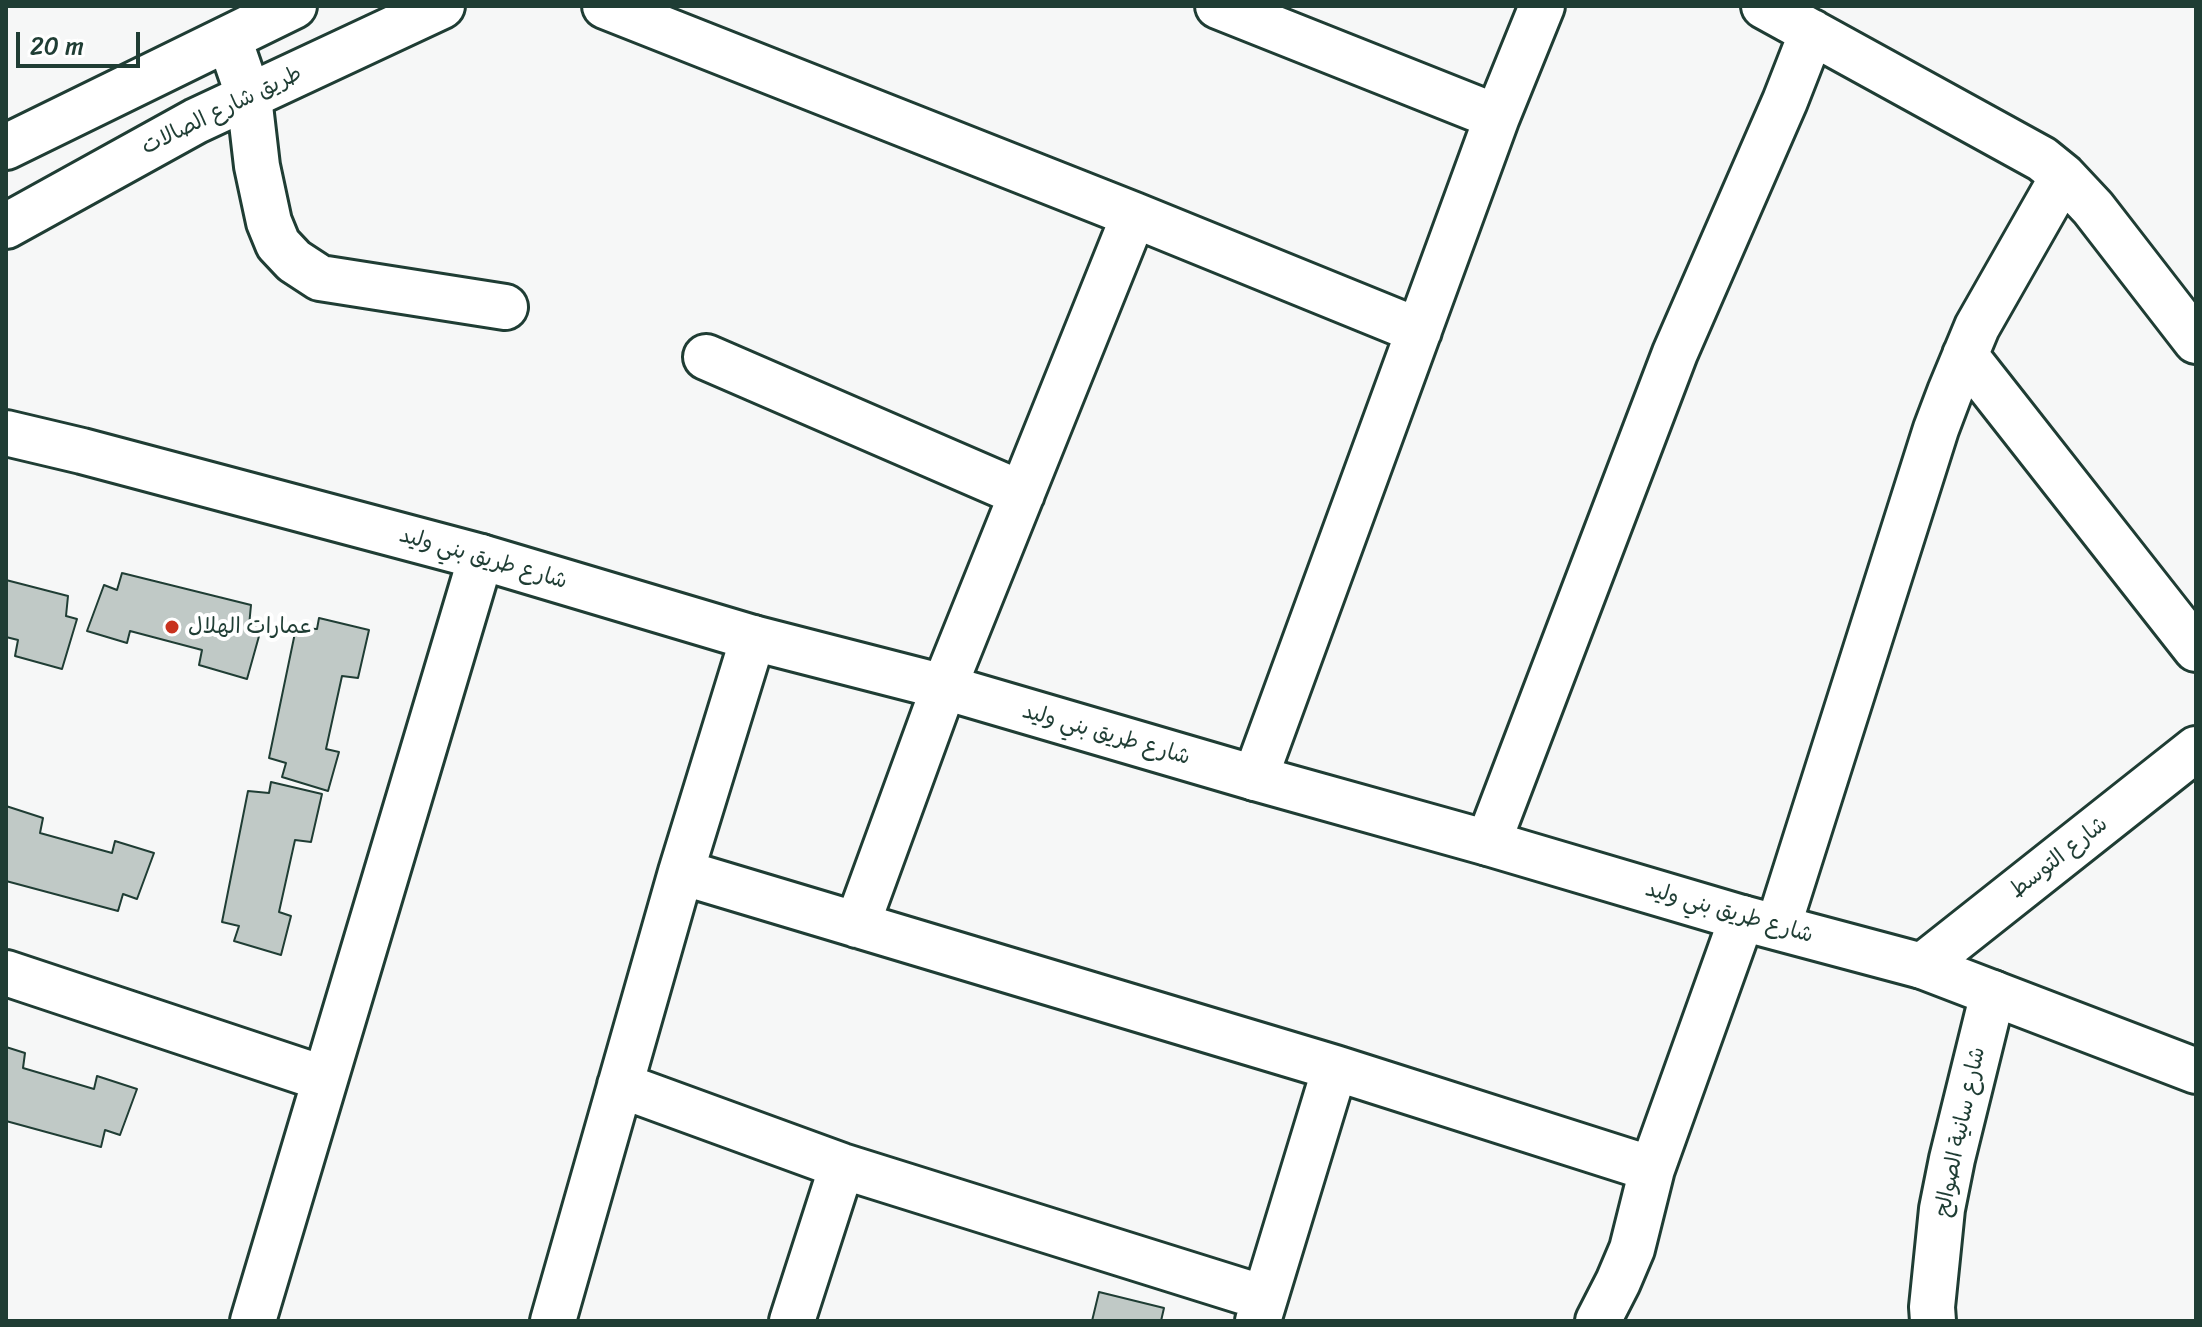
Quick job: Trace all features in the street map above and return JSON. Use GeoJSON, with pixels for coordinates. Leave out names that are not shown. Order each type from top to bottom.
{"type":"FeatureCollection","features":[{"type":"Feature","properties":{"kind":"street"},"geometry":{"type":"LineString","coordinates":[[6,147],[294,6]]}},
{"type":"Feature","properties":{"kind":"street","name":"طريق شارع الصالات"},"geometry":{"type":"LineString","coordinates":[[6,226],[196,121],[442,6]]}},
{"type":"Feature","properties":{"kind":"street"},"geometry":{"type":"LineString","coordinates":[[605,6],[1419,331]]}},
{"type":"Feature","properties":{"kind":"street"},"geometry":{"type":"LineString","coordinates":[[1218,6],[1497,117]]}},
{"type":"Feature","properties":{"kind":"street"},"geometry":{"type":"LineString","coordinates":[[1255,778],[1497,117],[1542,6]]}},
{"type":"Feature","properties":{"kind":"street"},"geometry":{"type":"LineString","coordinates":[[1764,6],[2042,159],[2093,208],[2196,341]]}},
{"type":"Feature","properties":{"kind":"street"},"geometry":{"type":"LineString","coordinates":[[1488,843],[1675,353],[1812,32]]}},
{"type":"Feature","properties":{"kind":"street"},"geometry":{"type":"LineString","coordinates":[[229,39],[249,97],[257,166],[269,222],[278,244],[294,261],[320,278],[505,307]]}},
{"type":"Feature","properties":{"kind":"street"},"geometry":{"type":"LineString","coordinates":[[1598,1321],[1632,1249],[1652,1169],[1760,923],[1965,355],[1977,327],[2063,176]]}},
{"type":"Feature","properties":{"kind":"street"},"geometry":{"type":"LineString","coordinates":[[857,925],[944,687],[1134,215]]}},
{"type":"Feature","properties":{"kind":"street"},"geometry":{"type":"LineString","coordinates":[[1965,355],[2196,649]]}},
{"type":"Feature","properties":{"kind":"street"},"geometry":{"type":"LineString","coordinates":[[706,357],[1022,494]]}},
{"type":"Feature","properties":{"kind":"street","name":"شارع طريق بني وليد"},"geometry":{"type":"LineString","coordinates":[[6,433],[481,557],[753,638],[944,687],[1760,923],[1922,966],[2196,1071]]}},
{"type":"Feature","properties":{"kind":"street"},"geometry":{"type":"LineString","coordinates":[[253,1321],[481,557]]}},
{"type":"Feature","properties":{"kind":"street"},"geometry":{"type":"LineString","coordinates":[[553,1321],[681,872],[753,638]]}},
{"type":"Feature","properties":{"kind":"street","name":"شارع التوسط"},"geometry":{"type":"LineString","coordinates":[[1922,966],[2196,749]]}},
{"type":"Feature","properties":{"kind":"street"},"geometry":{"type":"LineString","coordinates":[[681,872],[1335,1068],[1652,1169]]}},
{"type":"Feature","properties":{"kind":"street"},"geometry":{"type":"LineString","coordinates":[[6,973],[325,1079]]}},
{"type":"Feature","properties":{"kind":"street","name":"شارع سانية الصوالح"},"geometry":{"type":"LineString","coordinates":[[1933,1321],[1942,1209],[1993,993]]}},
{"type":"Feature","properties":{"kind":"street"},"geometry":{"type":"LineString","coordinates":[[620,1085],[842,1166],[1261,1309],[1335,1068]]}},
{"type":"Feature","properties":{"kind":"street"},"geometry":{"type":"LineString","coordinates":[[792,1321],[842,1166]]}},
{"type":"Feature","properties":{"kind":"building","name":"عمارات الهلال"},"geometry":{"type":"Polygon","coordinates":[[[122,573],[251,605],[249,626],[261,629],[247,679],[199,665],[202,650],[130,631],[127,643],[87,631],[104,585],[117,590],[122,573]]]}},
{"type":"Feature","properties":{"kind":"building"},"geometry":{"type":"Polygon","coordinates":[[[6,580],[68,596],[66,616],[77,619],[62,669],[15,656],[18,640],[6,637],[6,580]]]}},
{"type":"Feature","properties":{"kind":"building","name":"عمارات الهلال"},"geometry":{"type":"Polygon","coordinates":[[[319,618],[369,630],[358,678],[342,676],[326,749],[339,752],[328,791],[282,777],[286,763],[269,758],[296,628],[317,629],[319,618]]]}},
{"type":"Feature","properties":{"kind":"building"},"geometry":{"type":"Polygon","coordinates":[[[271,782],[322,794],[311,842],[295,840],[279,912],[291,916],[281,955],[234,941],[239,926],[222,922],[248,791],[269,793],[271,782]]]}},
{"type":"Feature","properties":{"kind":"building"},"geometry":{"type":"Polygon","coordinates":[[[6,806],[43,818],[40,833],[112,853],[115,841],[154,853],[137,899],[123,894],[118,911],[6,881],[6,806]]]}},
{"type":"Feature","properties":{"kind":"building"},"geometry":{"type":"Polygon","coordinates":[[[6,1047],[25,1053],[23,1068],[94,1089],[97,1076],[137,1089],[120,1135],[105,1130],[101,1147],[6,1121],[6,1047]]]}},
{"type":"Feature","properties":{"kind":"building"},"geometry":{"type":"Polygon","coordinates":[[[1099,1292],[1164,1308],[1161,1321],[1092,1321],[1099,1292]]]}},
{"type":"Feature","properties":{"kind":"place","name":"عمارات الهلال"},"geometry":{"type":"Point","coordinates":[172,627]}}]}
